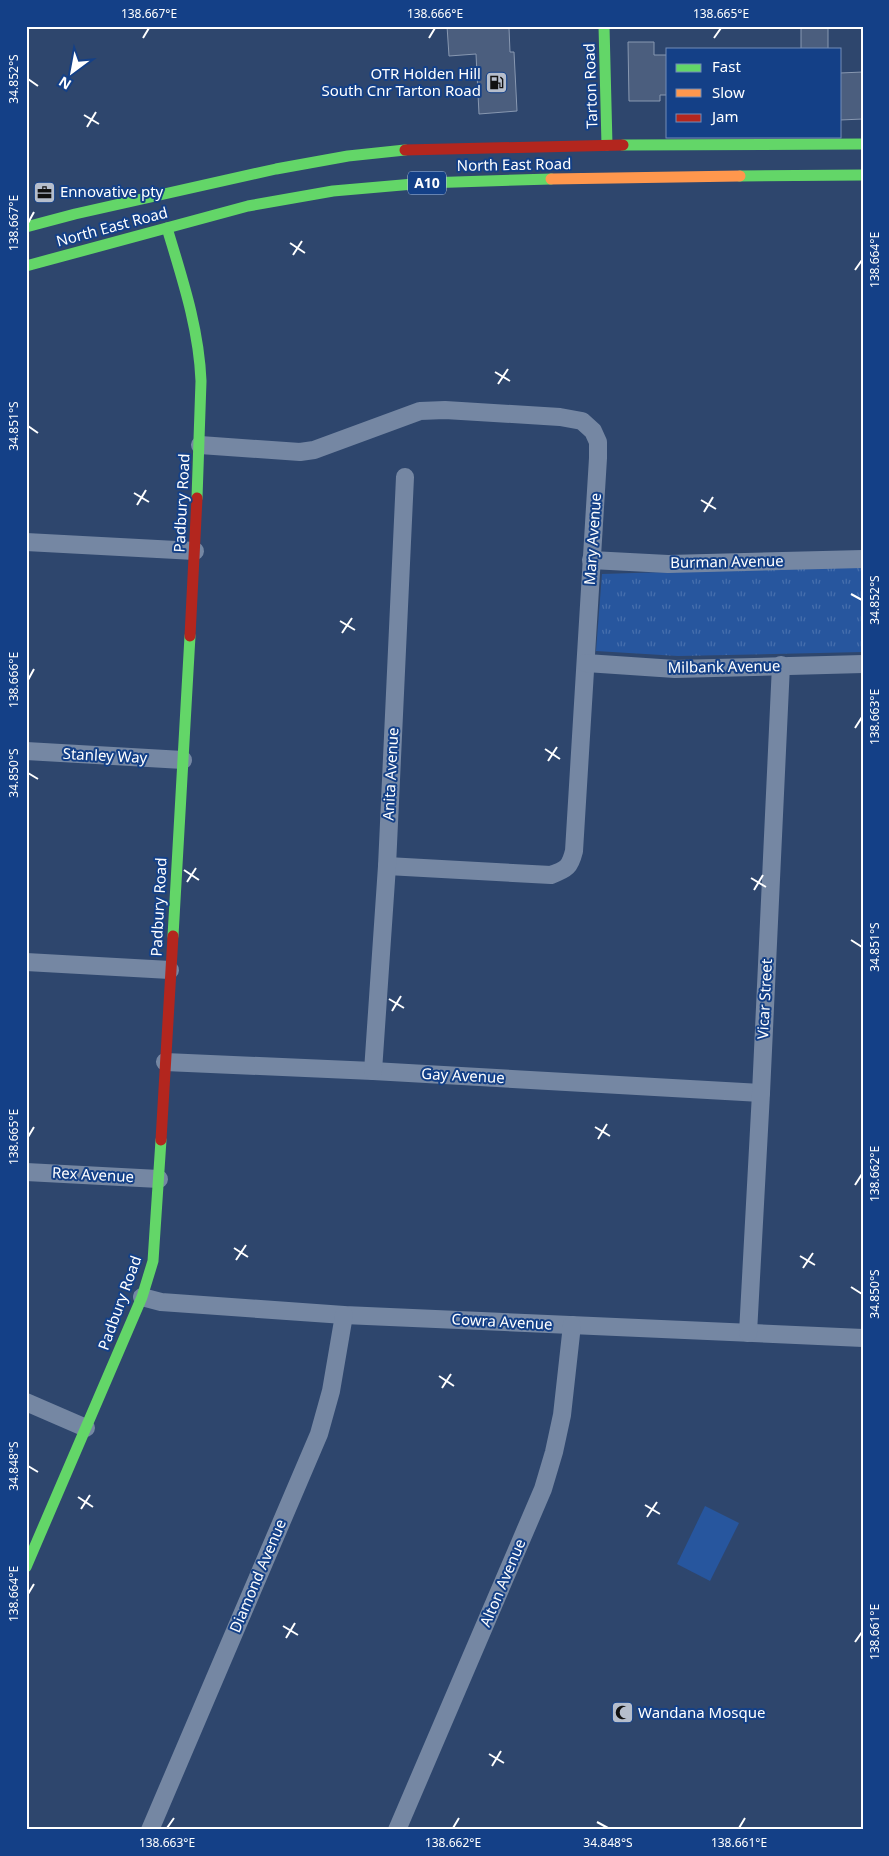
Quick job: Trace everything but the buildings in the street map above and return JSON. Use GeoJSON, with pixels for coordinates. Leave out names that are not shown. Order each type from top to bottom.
{"type":"FeatureCollection","features":[{"type":"Feature","properties":{"kind":"main road","name":"Tarton Road"},"geometry":{"type":"LineString","coordinates":[[604,26],[607,150]]}},
{"type":"Feature","properties":{"kind":"main road","name":"North East Road"},"geometry":{"type":"LineString","coordinates":[[26,227],[76,214],[276,170],[348,156],[406,150],[607,150],[863,144]]}},
{"type":"Feature","properties":{"kind":"main road","name":"North East Road"},"geometry":{"type":"LineString","coordinates":[[26,266],[248,206],[333,191],[425,183],[607,174],[863,175]]}},
{"type":"Feature","properties":{"kind":"main road"},"geometry":{"type":"LineString","coordinates":[[155,219],[167,228],[178,208],[194,188]]}},
{"type":"Feature","properties":{"kind":"main road"},"geometry":{"type":"LineString","coordinates":[[76,214],[122,214]]}},
{"type":"Feature","properties":{"kind":"main road","name":"Padbury Road"},"geometry":{"type":"LineString","coordinates":[[26,1567],[142,1297],[153,1261],[160,1179],[200,445],[201,358],[167,228]]}},
{"type":"Feature","properties":{"kind":"street","name":"Mary Avenue"},"geometry":{"type":"LineString","coordinates":[[200,445],[300,452],[314,450],[420,412],[454,411],[560,417],[582,421],[593,431],[598,442],[574,851],[571,863],[563,870],[551,875],[387,866]]}},
{"type":"Feature","properties":{"kind":"street","name":"Anita Avenue"},"geometry":{"type":"LineString","coordinates":[[372,1071],[387,866],[405,477]]}},
{"type":"Feature","properties":{"kind":"street"},"geometry":{"type":"LineString","coordinates":[[26,542],[195,551]]}},
{"type":"Feature","properties":{"kind":"street","name":"Burman Avenue"},"geometry":{"type":"LineString","coordinates":[[591,560],[668,564],[863,559]]}},
{"type":"Feature","properties":{"kind":"street","name":"Milbank Avenue"},"geometry":{"type":"LineString","coordinates":[[586,663],[675,669],[863,664]]}},
{"type":"Feature","properties":{"kind":"street","name":"Vicar Street"},"geometry":{"type":"LineString","coordinates":[[748,1333],[781,666]]}},
{"type":"Feature","properties":{"kind":"street","name":"Stanley Way"},"geometry":{"type":"LineString","coordinates":[[26,751],[183,760]]}},
{"type":"Feature","properties":{"kind":"street"},"geometry":{"type":"LineString","coordinates":[[26,962],[170,970]]}},
{"type":"Feature","properties":{"kind":"street","name":"Gay Avenue"},"geometry":{"type":"LineString","coordinates":[[165,1062],[372,1071],[761,1093]]}},
{"type":"Feature","properties":{"kind":"street","name":"Rex Avenue"},"geometry":{"type":"LineString","coordinates":[[26,1172],[160,1179]]}},
{"type":"Feature","properties":{"kind":"street","name":"Cowra Avenue"},"geometry":{"type":"LineString","coordinates":[[142,1297],[161,1302],[344,1315],[863,1338]]}},
{"type":"Feature","properties":{"kind":"street","name":"Diamond Avenue"},"geometry":{"type":"LineString","coordinates":[[150,1830],[319,1434],[331,1391],[344,1315]]}},
{"type":"Feature","properties":{"kind":"street","name":"Alton Avenue"},"geometry":{"type":"LineString","coordinates":[[397,1830],[543,1488],[554,1452],[562,1415],[572,1325]]}},
{"type":"Feature","properties":{"kind":"street"},"geometry":{"type":"LineString","coordinates":[[26,1402],[86,1428]]}},
{"type":"Feature","properties":{"kind":"green space"},"geometry":{"type":"Polygon","coordinates":[[[863,566],[863,652],[678,656],[596,651],[602,574],[863,566]]]}},
{"type":"Feature","properties":{"kind":"green space"},"geometry":{"type":"Polygon","coordinates":[[[705,1506],[739,1523],[710,1581],[677,1564],[705,1506]]]}},
{"type":"Feature","properties":{"kind":"traffic: fast"},"geometry":{"type":"LineString","coordinates":[[604,26],[607,145]]}},
{"type":"Feature","properties":{"kind":"traffic: fast"},"geometry":{"type":"LineString","coordinates":[[623,145],[863,144]]}},
{"type":"Feature","properties":{"kind":"traffic: fast"},"geometry":{"type":"LineString","coordinates":[[26,227],[75,214],[276,169],[348,156],[405,150]]}},
{"type":"Feature","properties":{"kind":"traffic: fast"},"geometry":{"type":"LineString","coordinates":[[740,176],[863,175]]}},
{"type":"Feature","properties":{"kind":"traffic: fast"},"geometry":{"type":"LineString","coordinates":[[26,266],[248,206],[333,191],[425,183],[551,179]]}},
{"type":"Feature","properties":{"kind":"traffic: fast"},"geometry":{"type":"LineString","coordinates":[[167,228],[189,303],[200,361],[197,498]]}},
{"type":"Feature","properties":{"kind":"traffic: fast"},"geometry":{"type":"LineString","coordinates":[[173,936],[190,636]]}},
{"type":"Feature","properties":{"kind":"traffic: fast"},"geometry":{"type":"LineString","coordinates":[[26,1567],[142,1297],[153,1261],[161,1140]]}},
{"type":"Feature","properties":{"kind":"traffic: slow"},"geometry":{"type":"LineString","coordinates":[[551,179],[740,176]]}},
{"type":"Feature","properties":{"kind":"traffic: jam"},"geometry":{"type":"LineString","coordinates":[[405,150],[623,145]]}},
{"type":"Feature","properties":{"kind":"traffic: jam"},"geometry":{"type":"LineString","coordinates":[[190,636],[197,498]]}},
{"type":"Feature","properties":{"kind":"traffic: jam"},"geometry":{"type":"LineString","coordinates":[[161,1140],[173,936]]}},
{"type":"Feature","properties":{"kind":"place","name":"OTR Holden Hill South Cnr Tarton Road"},"geometry":{"type":"Point","coordinates":[497,83]}},
{"type":"Feature","properties":{"kind":"place","name":"Ennovative pty"},"geometry":{"type":"Point","coordinates":[44,192]}},
{"type":"Feature","properties":{"kind":"place","name":"Wandana Mosque"},"geometry":{"type":"Point","coordinates":[622,1713]}}]}
